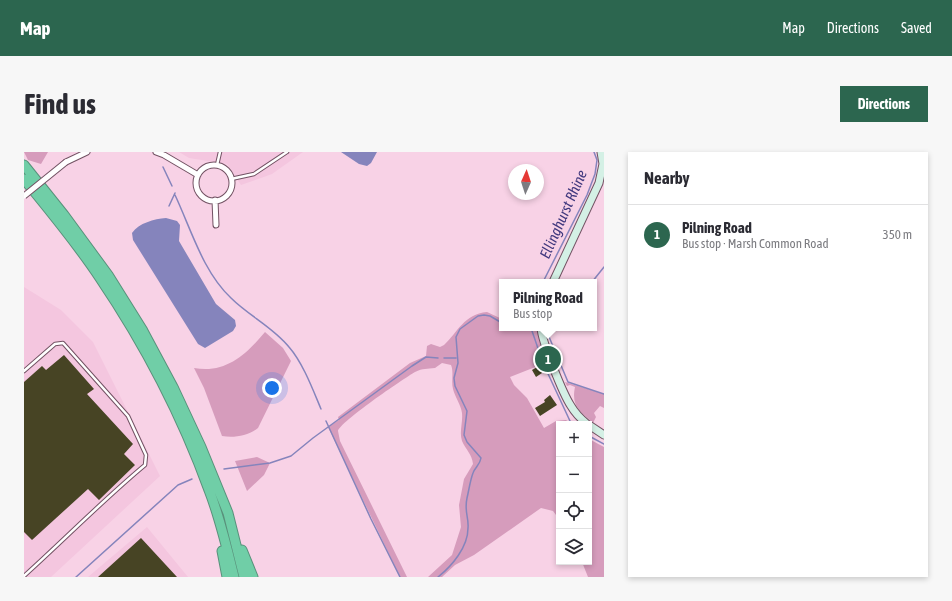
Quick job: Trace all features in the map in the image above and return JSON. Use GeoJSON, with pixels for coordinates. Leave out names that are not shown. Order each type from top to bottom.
{"type":"FeatureCollection","features":[{"type":"Feature","properties":{"kind":"highway"},"geometry":{"type":"LineString","coordinates":[[24,165],[69,221],[108,275],[143,331],[173,387],[201,447],[252,577]]}},
{"type":"Feature","properties":{"kind":"highway"},"geometry":{"type":"LineString","coordinates":[[24,179],[100,278],[137,339],[168,397],[194,450],[210,491],[234,577]]}},
{"type":"Feature","properties":{"kind":"highway"},"geometry":{"type":"LineString","coordinates":[[210,491],[227,577]]}},
{"type":"Feature","properties":{"kind":"highway"},"geometry":{"type":"LineString","coordinates":[[228,513],[244,577]]}},
{"type":"Feature","properties":{"kind":"main road"},"geometry":{"type":"LineString","coordinates":[[554,279],[599,183],[603,164],[601,152]]}},
{"type":"Feature","properties":{"kind":"main road"},"geometry":{"type":"LineString","coordinates":[[542,331],[546,349],[570,405],[584,421]]}},
{"type":"Feature","properties":{"kind":"main road"},"geometry":{"type":"LineString","coordinates":[[592,428],[604,435]]}},
{"type":"Feature","properties":{"kind":"street"},"geometry":{"type":"LineString","coordinates":[[24,196],[66,162],[87,152]]}},
{"type":"Feature","properties":{"kind":"street"},"geometry":{"type":"LineString","coordinates":[[156,152],[164,155],[198,175]]}},
{"type":"Feature","properties":{"kind":"street"},"geometry":{"type":"LineString","coordinates":[[217,165],[226,170],[231,179],[230,190],[226,195],[216,200],[205,198],[197,190],[196,180],[198,175],[206,166],[217,165]]}},
{"type":"Feature","properties":{"kind":"street"},"geometry":{"type":"LineString","coordinates":[[216,200],[216,225]]}},
{"type":"Feature","properties":{"kind":"lane"},"geometry":{"type":"LineString","coordinates":[[217,165],[220,152]]}},
{"type":"Feature","properties":{"kind":"lane"},"geometry":{"type":"LineString","coordinates":[[231,179],[254,174],[287,152]]}},
{"type":"Feature","properties":{"kind":"lane"},"geometry":{"type":"LineString","coordinates":[[24,372],[55,344],[63,343],[128,416],[146,455],[145,465],[114,490],[71,533],[24,576]]}},
{"type":"Feature","properties":{"kind":"shaded area"},"geometry":{"type":"Polygon","coordinates":[[[24,152],[48,152],[41,164],[28,160],[24,152]]]}},
{"type":"Feature","properties":{"kind":"shaded area"},"geometry":{"type":"Polygon","coordinates":[[[179,152],[303,152],[272,174],[241,185],[227,164],[189,158],[179,152]]]}},
{"type":"Feature","properties":{"kind":"shaded area"},"geometry":{"type":"Polygon","coordinates":[[[24,287],[61,310],[93,342],[160,476],[51,577],[24,577],[24,287]]]}},
{"type":"Feature","properties":{"kind":"shaded area"},"geometry":{"type":"Polygon","coordinates":[[[487,312],[499,318],[499,331],[539,331],[552,369],[547,371],[543,364],[510,377],[514,385],[527,398],[544,428],[556,421],[556,515],[553,511],[541,508],[474,555],[455,565],[442,577],[428,577],[452,555],[461,527],[459,505],[464,479],[473,464],[461,438],[462,413],[453,389],[451,365],[442,363],[435,368],[415,372],[360,410],[341,426],[338,431],[340,441],[407,577],[400,577],[328,427],[339,420],[338,417],[410,363],[426,356],[427,346],[431,344],[440,347],[444,345],[462,324],[479,313],[487,312]]]}},
{"type":"Feature","properties":{"kind":"shaded area"},"geometry":{"type":"Polygon","coordinates":[[[265,332],[283,348],[291,361],[258,428],[241,436],[222,436],[204,388],[194,368],[216,368],[234,361],[250,348],[265,332]]]}},
{"type":"Feature","properties":{"kind":"shaded area"},"geometry":{"type":"Polygon","coordinates":[[[565,382],[604,394],[604,408],[600,406],[594,413],[596,417],[593,423],[581,412],[576,404],[574,399],[575,387],[570,385],[567,386],[565,382]]]}},
{"type":"Feature","properties":{"kind":"shaded area"},"geometry":{"type":"Polygon","coordinates":[[[592,441],[604,447],[604,577],[588,577],[583,565],[592,565],[592,441]]]}},
{"type":"Feature","properties":{"kind":"shaded area"},"geometry":{"type":"Polygon","coordinates":[[[257,457],[270,463],[264,475],[247,491],[235,461],[257,457]]]}},
{"type":"Feature","properties":{"kind":"shaded area"},"geometry":{"type":"Polygon","coordinates":[[[147,527],[188,577],[88,577],[147,527]]]}},
{"type":"Feature","properties":{"kind":"water"},"geometry":{"type":"Polygon","coordinates":[[[341,152],[377,152],[371,163],[367,166],[359,164],[341,152]]]}},
{"type":"Feature","properties":{"kind":"water"},"geometry":{"type":"Polygon","coordinates":[[[166,218],[177,221],[180,225],[179,241],[216,304],[235,320],[236,326],[233,331],[205,348],[198,344],[133,240],[132,233],[143,224],[157,219],[166,218]]]}},
{"type":"Feature","properties":{"kind":"building"},"geometry":{"type":"Polygon","coordinates":[[[64,355],[94,389],[87,394],[133,444],[124,454],[135,465],[99,500],[88,489],[32,540],[24,532],[24,382],[42,366],[46,370],[64,355]]]}},
{"type":"Feature","properties":{"kind":"building"},"geometry":{"type":"Polygon","coordinates":[[[539,366],[542,373],[536,377],[532,370],[539,366]]]}},
{"type":"Feature","properties":{"kind":"building"},"geometry":{"type":"Polygon","coordinates":[[[550,395],[557,405],[540,416],[535,408],[545,402],[544,400],[550,395]]]}},
{"type":"Feature","properties":{"kind":"building"},"geometry":{"type":"Polygon","coordinates":[[[141,538],[177,577],[98,577],[141,538]]]}},
{"type":"Feature","properties":{"kind":"waterway","name":"Ellinghurst Rhine"},"geometry":{"type":"LineString","coordinates":[[545,279],[587,195],[595,174],[597,160],[594,152]]}},
{"type":"Feature","properties":{"kind":"waterway"},"geometry":{"type":"LineString","coordinates":[[163,167],[172,186]]}},
{"type":"Feature","properties":{"kind":"waterway"},"geometry":{"type":"LineString","coordinates":[[169,206],[175,193]]}},
{"type":"Feature","properties":{"kind":"waterway"},"geometry":{"type":"LineString","coordinates":[[175,195],[198,250],[221,288],[245,310],[276,333],[294,353],[311,385],[321,409]]}},
{"type":"Feature","properties":{"kind":"waterway"},"geometry":{"type":"LineString","coordinates":[[594,279],[604,267]]}},
{"type":"Feature","properties":{"kind":"waterway"},"geometry":{"type":"LineString","coordinates":[[438,577],[454,562],[465,542],[468,528],[466,507],[470,482],[481,458],[467,442],[464,435],[467,411],[455,386],[454,378],[458,363],[456,337],[460,329],[478,316],[490,316],[499,321]]}},
{"type":"Feature","properties":{"kind":"waterway","name":"Ellinghurst Rhine"},"geometry":{"type":"LineString","coordinates":[[532,331],[543,363],[570,421]]}},
{"type":"Feature","properties":{"kind":"waterway"},"geometry":{"type":"LineString","coordinates":[[548,331],[568,382],[604,394]]}},
{"type":"Feature","properties":{"kind":"waterway"},"geometry":{"type":"LineString","coordinates":[[224,469],[270,463],[291,456],[313,438],[412,366],[426,357],[438,358]]}},
{"type":"Feature","properties":{"kind":"waterway"},"geometry":{"type":"LineString","coordinates":[[444,358],[456,358]]}},
{"type":"Feature","properties":{"kind":"waterway"},"geometry":{"type":"LineString","coordinates":[[326,421],[371,519],[400,577]]}},
{"type":"Feature","properties":{"kind":"waterway","name":"Ellinghurst Rhine"},"geometry":{"type":"LineString","coordinates":[[592,438],[604,444]]}},
{"type":"Feature","properties":{"kind":"waterway"},"geometry":{"type":"LineString","coordinates":[[76,577],[178,485],[192,479]]}},
{"type":"Feature","properties":{"kind":"place","name":"Pilning Road"},"geometry":{"type":"Point","coordinates":[548,359]}}]}
